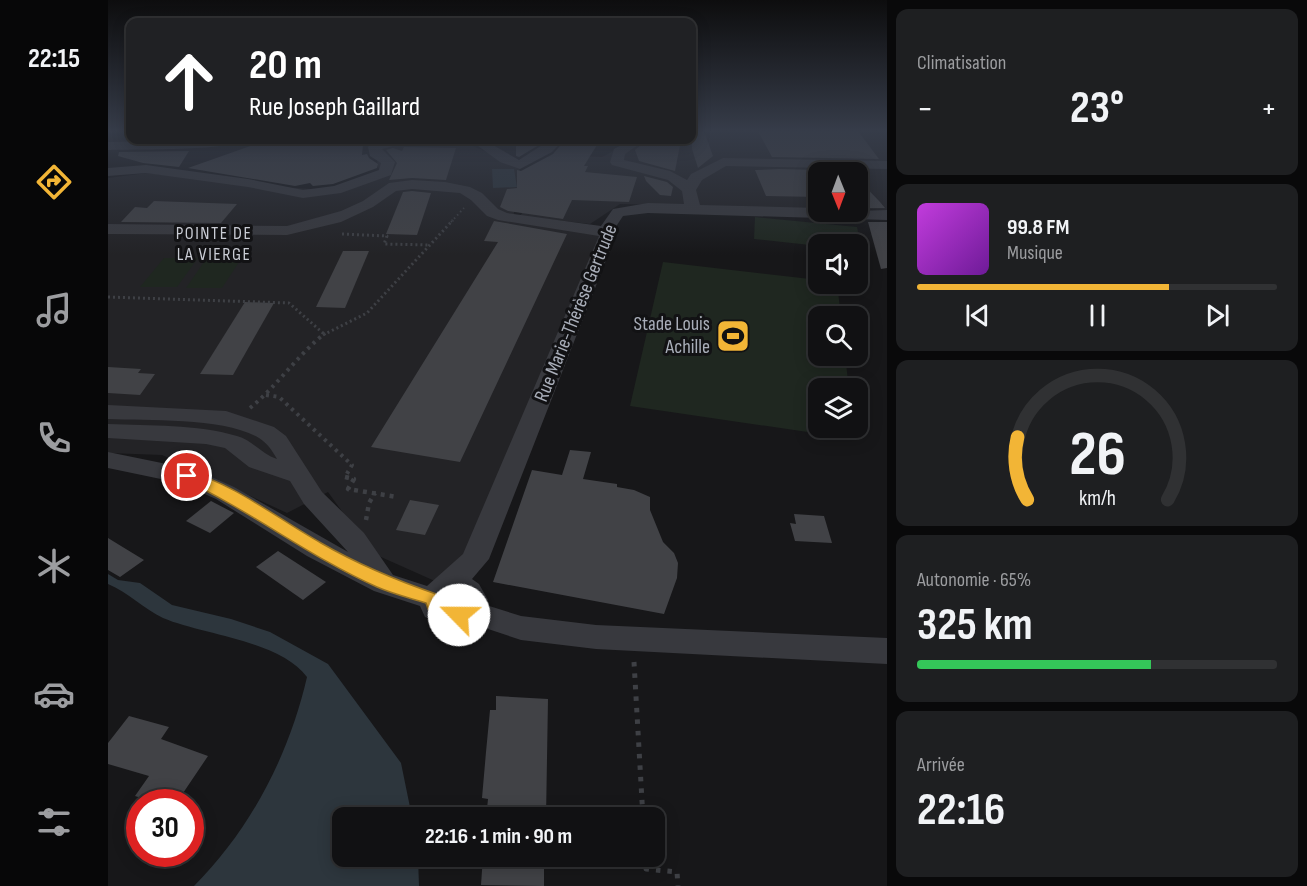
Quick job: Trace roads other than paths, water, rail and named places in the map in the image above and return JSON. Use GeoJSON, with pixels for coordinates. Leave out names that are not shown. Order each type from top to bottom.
{"type":"FeatureCollection","features":[{"type":"Feature","properties":{"kind":"street"},"geometry":{"type":"LineString","coordinates":[[165,172],[248,183],[303,194],[324,192],[386,172]]}},
{"type":"Feature","properties":{"kind":"street"},"geometry":{"type":"LineString","coordinates":[[660,172],[682,181],[691,199]]}},
{"type":"Feature","properties":{"kind":"street"},"geometry":{"type":"LineString","coordinates":[[691,199],[696,177],[704,172]]}},
{"type":"Feature","properties":{"kind":"street"},"geometry":{"type":"LineString","coordinates":[[108,229],[276,232],[293,230],[369,204],[387,189],[396,186],[454,187],[475,196],[485,209],[505,217],[609,232]]}},
{"type":"Feature","properties":{"kind":"street","name":"Rue Marie-Thérèse Gertrude"},"geometry":{"type":"LineString","coordinates":[[439,593],[465,571],[475,559],[609,232],[609,225],[618,212],[691,199],[887,214]]}},
{"type":"Feature","properties":{"kind":"street"},"geometry":{"type":"LineString","coordinates":[[108,412],[196,415],[235,420],[272,436],[278,441],[313,498],[354,540],[384,583]]}},
{"type":"Feature","properties":{"kind":"street"},"geometry":{"type":"LineString","coordinates":[[108,431],[206,437],[232,442],[246,450],[258,461],[298,474]]}},
{"type":"Feature","properties":{"kind":"street"},"geometry":{"type":"LineString","coordinates":[[108,460],[187,476],[216,489],[317,549],[384,583],[439,593],[436,609],[445,615],[459,615],[468,611],[521,628],[586,636],[887,651]]}},
{"type":"Feature","properties":{"kind":"place","name":"Stade Louis Achille"},"geometry":{"type":"Point","coordinates":[733,336]}},
{"type":"Feature","properties":{"kind":"district","name":"POINTE DE LA VIERGE"},"geometry":{"type":"Point","coordinates":[214,243]}}]}
